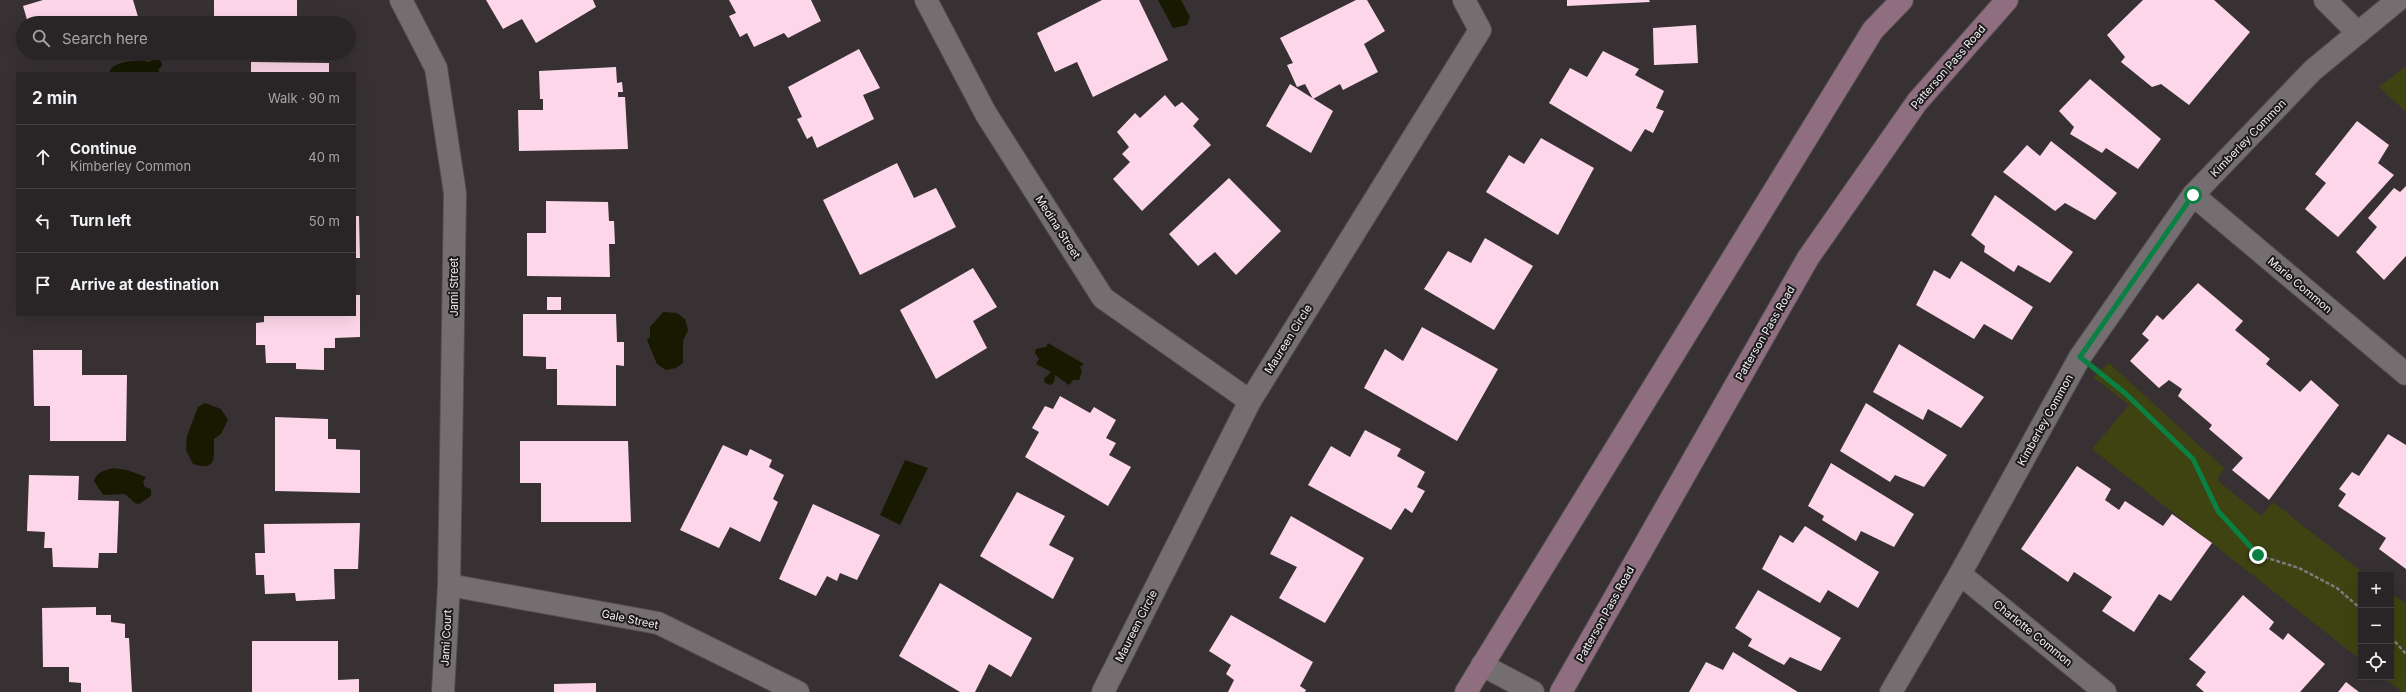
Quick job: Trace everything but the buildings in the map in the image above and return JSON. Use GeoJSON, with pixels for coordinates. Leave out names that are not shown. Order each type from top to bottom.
{"type":"FeatureCollection","features":[{"type":"Feature","properties":{"kind":"main road"},"geometry":{"type":"LineString","coordinates":[[1466,692],[1872,30],[1902,0]]}},
{"type":"Feature","properties":{"kind":"main road","name":"Patterson Pass Road"},"geometry":{"type":"LineString","coordinates":[[1561,692],[1808,258],[1916,102],[2007,0]]}},
{"type":"Feature","properties":{"kind":"street","name":"Jami Street"},"geometry":{"type":"LineString","coordinates":[[401,0],[436,68],[455,193],[449,585]]}},
{"type":"Feature","properties":{"kind":"street","name":"Medina Street"},"geometry":{"type":"LineString","coordinates":[[926,0],[986,114],[1103,298],[1250,401]]}},
{"type":"Feature","properties":{"kind":"street","name":"Maureen Circle"},"geometry":{"type":"LineString","coordinates":[[1103,692],[1250,401],[1480,30],[1464,0]]}},
{"type":"Feature","properties":{"kind":"street"},"geometry":{"type":"LineString","coordinates":[[2325,0],[2358,33]]}},
{"type":"Feature","properties":{"kind":"street","name":"Kimberley Common"},"geometry":{"type":"LineString","coordinates":[[1890,692],[1960,574],[2080,357],[2193,195],[2313,70],[2398,0]]}},
{"type":"Feature","properties":{"kind":"street","name":"Marie Common"},"geometry":{"type":"LineString","coordinates":[[2193,195],[2406,374]]}},
{"type":"Feature","properties":{"kind":"street","name":"Charlotte Common"},"geometry":{"type":"LineString","coordinates":[[1960,574],[2105,692]]}},
{"type":"Feature","properties":{"kind":"street","name":"Jami Court"},"geometry":{"type":"LineString","coordinates":[[443,692],[449,585]]}},
{"type":"Feature","properties":{"kind":"street","name":"Gale Street"},"geometry":{"type":"LineString","coordinates":[[449,585],[658,623],[798,692]]}},
{"type":"Feature","properties":{"kind":"street"},"geometry":{"type":"LineString","coordinates":[[1482,665],[1533,692]]}},
{"type":"Feature","properties":{"kind":"path"},"geometry":{"type":"LineString","coordinates":[[2080,357],[2125,393],[2193,459],[2218,511],[2258,555],[2299,568],[2331,584],[2360,608]]}},
{"type":"Feature","properties":{"kind":"path"},"geometry":{"type":"LineString","coordinates":[[2394,640],[2406,654]]}},
{"type":"Feature","properties":{"kind":"green space"},"geometry":{"type":"Polygon","coordinates":[[[2406,66],[2406,112],[2379,87],[2406,66]]]}},
{"type":"Feature","properties":{"kind":"green space"},"geometry":{"type":"Polygon","coordinates":[[[2109,363],[2224,468],[2217,480],[2261,516],[2273,502],[2362,572],[2358,572],[2358,658],[2092,449],[2129,405],[2093,377],[2109,363]]]}},
{"type":"Feature","properties":{"kind":"green space"},"geometry":{"type":"Polygon","coordinates":[[[2394,595],[2406,604],[2406,692],[2402,692],[2387,680],[2394,680],[2394,595]]]}},
{"type":"Feature","properties":{"kind":"shaded area"},"geometry":{"type":"Polygon","coordinates":[[[1158,0],[1181,0],[1190,17],[1187,25],[1173,28],[1158,0]]]}},
{"type":"Feature","properties":{"kind":"shaded area"},"geometry":{"type":"Polygon","coordinates":[[[152,60],[161,61],[162,66],[158,70],[159,72],[110,72],[111,69],[120,63],[132,61],[149,62],[152,60]]]}},
{"type":"Feature","properties":{"kind":"shaded area"},"geometry":{"type":"Polygon","coordinates":[[[663,312],[677,313],[685,319],[688,330],[683,341],[683,363],[676,368],[666,370],[657,364],[647,340],[650,337],[650,327],[663,312]]]}},
{"type":"Feature","properties":{"kind":"shaded area"},"geometry":{"type":"Polygon","coordinates":[[[1048,343],[1084,364],[1080,367],[1082,371],[1079,380],[1073,380],[1069,385],[1055,375],[1054,382],[1051,385],[1045,383],[1044,379],[1051,372],[1036,364],[1039,359],[1035,353],[1036,349],[1046,347],[1048,343]]]}},
{"type":"Feature","properties":{"kind":"shaded area"},"geometry":{"type":"Polygon","coordinates":[[[205,403],[221,409],[228,420],[221,434],[214,439],[214,456],[211,464],[201,466],[193,464],[186,450],[187,436],[198,407],[205,403]]]}},
{"type":"Feature","properties":{"kind":"shaded area"},"geometry":{"type":"Polygon","coordinates":[[[905,460],[928,468],[900,525],[880,515],[905,460]]]}},
{"type":"Feature","properties":{"kind":"shaded area"},"geometry":{"type":"Polygon","coordinates":[[[113,468],[127,470],[146,477],[143,482],[145,487],[151,489],[151,496],[139,504],[135,503],[125,494],[103,495],[94,481],[95,478],[99,473],[113,468]]]}},
{"type":"Feature","properties":{"kind":"route"},"geometry":{"type":"LineString","coordinates":[[2193,195],[2080,357],[2125,393],[2193,459],[2204,486],[2218,511],[2258,555]]}}]}
